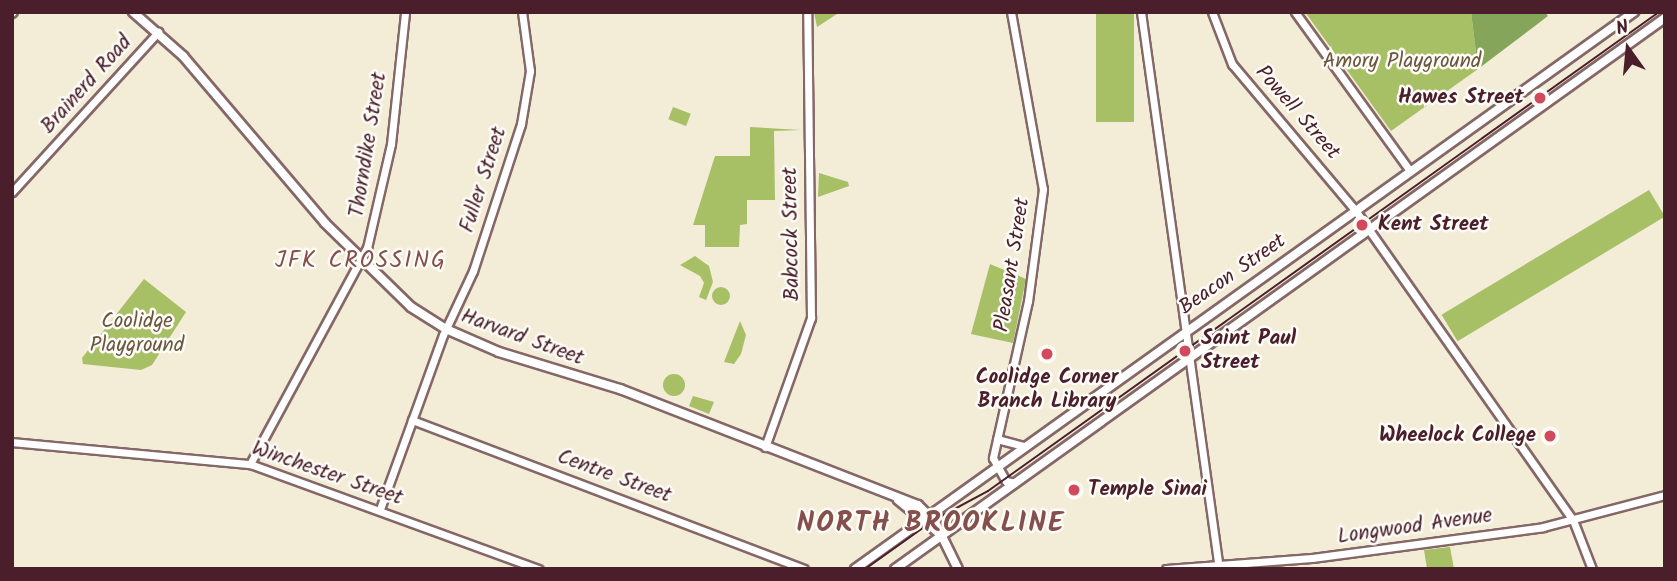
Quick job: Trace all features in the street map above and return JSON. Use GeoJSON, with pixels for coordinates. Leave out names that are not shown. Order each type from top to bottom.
{"type":"FeatureCollection","features":[{"type":"Feature","properties":{"kind":"main road","name":"Harvard Street"},"geometry":{"type":"LineString","coordinates":[[133,12],[187,61],[361,262],[406,303],[446,329],[499,352],[620,389],[898,500],[926,517],[940,534],[958,569]]}},
{"type":"Feature","properties":{"kind":"main road","name":"Beacon Street"},"geometry":{"type":"LineString","coordinates":[[855,569],[995,466],[1634,12]]}},
{"type":"Feature","properties":{"kind":"main road","name":"Beacon Street"},"geometry":{"type":"LineString","coordinates":[[895,569],[940,534],[1665,18]]}},
{"type":"Feature","properties":{"kind":"street","name":"Thorndike Street"},"geometry":{"type":"LineString","coordinates":[[250,464],[361,262],[391,144],[405,12]]}},
{"type":"Feature","properties":{"kind":"street","name":"Fuller Street"},"geometry":{"type":"LineString","coordinates":[[380,509],[446,329],[472,271],[504,176],[530,86],[530,56],[522,12]]}},
{"type":"Feature","properties":{"kind":"street","name":"Babcock Street"},"geometry":{"type":"LineString","coordinates":[[765,447],[811,318],[807,12]]}},
{"type":"Feature","properties":{"kind":"street","name":"Pleasant Street"},"geometry":{"type":"LineString","coordinates":[[995,466],[997,439],[1039,241],[1043,189],[1011,12]]}},
{"type":"Feature","properties":{"kind":"street"},"geometry":{"type":"LineString","coordinates":[[1141,12],[1219,567]]}},
{"type":"Feature","properties":{"kind":"street","name":"Powell Street"},"geometry":{"type":"LineString","coordinates":[[1212,12],[1237,71],[1355,210],[1368,229]]}},
{"type":"Feature","properties":{"kind":"street"},"geometry":{"type":"LineString","coordinates":[[1295,12],[1410,171]]}},
{"type":"Feature","properties":{"kind":"street","name":"Brainerd Road"},"geometry":{"type":"LineString","coordinates":[[12,192],[158,32]]}},
{"type":"Feature","properties":{"kind":"street"},"geometry":{"type":"LineString","coordinates":[[1368,229],[1573,520],[1592,569]]}},
{"type":"Feature","properties":{"kind":"street","name":"Centre Street"},"geometry":{"type":"LineString","coordinates":[[412,420],[804,569]]}},
{"type":"Feature","properties":{"kind":"street"},"geometry":{"type":"LineString","coordinates":[[997,439],[1023,446]]}},
{"type":"Feature","properties":{"kind":"street","name":"Winchester Street"},"geometry":{"type":"LineString","coordinates":[[12,442],[250,464],[539,569]]}},
{"type":"Feature","properties":{"kind":"street"},"geometry":{"type":"LineString","coordinates":[[995,466],[1006,481],[1015,483]]}},
{"type":"Feature","properties":{"kind":"street","name":"Longwood Avenue"},"geometry":{"type":"LineString","coordinates":[[1167,569],[1219,567],[1340,555],[1573,520],[1665,495]]}},
{"type":"Feature","properties":{"kind":"green space"},"geometry":{"type":"Polygon","coordinates":[[[814,12],[840,12],[817,27],[814,12]]]}},
{"type":"Feature","properties":{"kind":"green space"},"geometry":{"type":"Polygon","coordinates":[[[1096,12],[1134,12],[1134,122],[1096,122],[1096,12]]]}},
{"type":"Feature","properties":{"kind":"green space","name":"Amory Playground"},"geometry":{"type":"Polygon","coordinates":[[[1305,12],[1471,12],[1478,69],[1391,131],[1305,12]]]}},
{"type":"Feature","properties":{"kind":"green space"},"geometry":{"type":"Polygon","coordinates":[[[1471,12],[1545,12],[1548,16],[1478,69],[1471,12]]]}},
{"type":"Feature","properties":{"kind":"green space"},"geometry":{"type":"Polygon","coordinates":[[[673,107],[691,114],[686,126],[668,119],[673,107]]]}},
{"type":"Feature","properties":{"kind":"green space"},"geometry":{"type":"Polygon","coordinates":[[[750,127],[801,130],[774,131],[775,200],[747,200],[747,224],[740,225],[739,247],[705,247],[705,225],[693,225],[715,156],[750,156],[750,127]]]}},
{"type":"Feature","properties":{"kind":"green space"},"geometry":{"type":"Polygon","coordinates":[[[819,173],[848,182],[849,186],[818,197],[819,173]]]}},
{"type":"Feature","properties":{"kind":"green space"},"geometry":{"type":"Polygon","coordinates":[[[1649,190],[1665,217],[1458,341],[1442,315],[1649,190]]]}},
{"type":"Feature","properties":{"kind":"green space"},"geometry":{"type":"Polygon","coordinates":[[[695,256],[709,266],[713,282],[706,300],[699,297],[704,283],[700,276],[680,265],[695,256]]]}},
{"type":"Feature","properties":{"kind":"green space"},"geometry":{"type":"Polygon","coordinates":[[[990,264],[1026,279],[1013,343],[971,334],[990,264]]]}},
{"type":"Feature","properties":{"kind":"green space","name":"Coolidge Playground"},"geometry":{"type":"Polygon","coordinates":[[[144,279],[186,312],[152,365],[141,370],[83,364],[82,358],[144,279]]]}},
{"type":"Feature","properties":{"kind":"green space"},"geometry":{"type":"Polygon","coordinates":[[[721,287],[727,290],[730,296],[727,302],[721,305],[715,302],[712,296],[715,290],[721,287]]]}},
{"type":"Feature","properties":{"kind":"green space"},"geometry":{"type":"Polygon","coordinates":[[[740,321],[746,335],[741,354],[734,364],[724,362],[740,321]]]}},
{"type":"Feature","properties":{"kind":"green space"},"geometry":{"type":"Polygon","coordinates":[[[674,374],[682,377],[685,385],[682,393],[674,396],[666,393],[663,385],[666,377],[674,374]]]}},
{"type":"Feature","properties":{"kind":"green space"},"geometry":{"type":"Polygon","coordinates":[[[693,396],[714,402],[709,414],[689,406],[693,396]]]}},
{"type":"Feature","properties":{"kind":"green space"},"geometry":{"type":"Polygon","coordinates":[[[1450,547],[1454,569],[1427,569],[1424,550],[1450,547]]]}},
{"type":"Feature","properties":{"kind":"tram line"},"geometry":{"type":"LineString","coordinates":[[865,569],[934,520],[988,491],[1659,12]]}},
{"type":"Feature","properties":{"kind":"place","name":"Hawes Street"},"geometry":{"type":"Point","coordinates":[1540,98]}},
{"type":"Feature","properties":{"kind":"place","name":"Kent Street"},"geometry":{"type":"Point","coordinates":[1362,225]}},
{"type":"Feature","properties":{"kind":"place","name":"Saint Paul Street"},"geometry":{"type":"Point","coordinates":[1185,351]}},
{"type":"Feature","properties":{"kind":"place","name":"Coolidge Corner Branch Library"},"geometry":{"type":"Point","coordinates":[1047,354]}},
{"type":"Feature","properties":{"kind":"place","name":"Wheelock College"},"geometry":{"type":"Point","coordinates":[1550,436]}},
{"type":"Feature","properties":{"kind":"place","name":"Temple Sinai"},"geometry":{"type":"Point","coordinates":[1074,490]}},
{"type":"Feature","properties":{"kind":"district","name":"JFK CROSSING"},"geometry":{"type":"Point","coordinates":[361,261]}},
{"type":"Feature","properties":{"kind":"district","name":"NORTH BROOKLINE"},"geometry":{"type":"Point","coordinates":[931,524]}}]}
